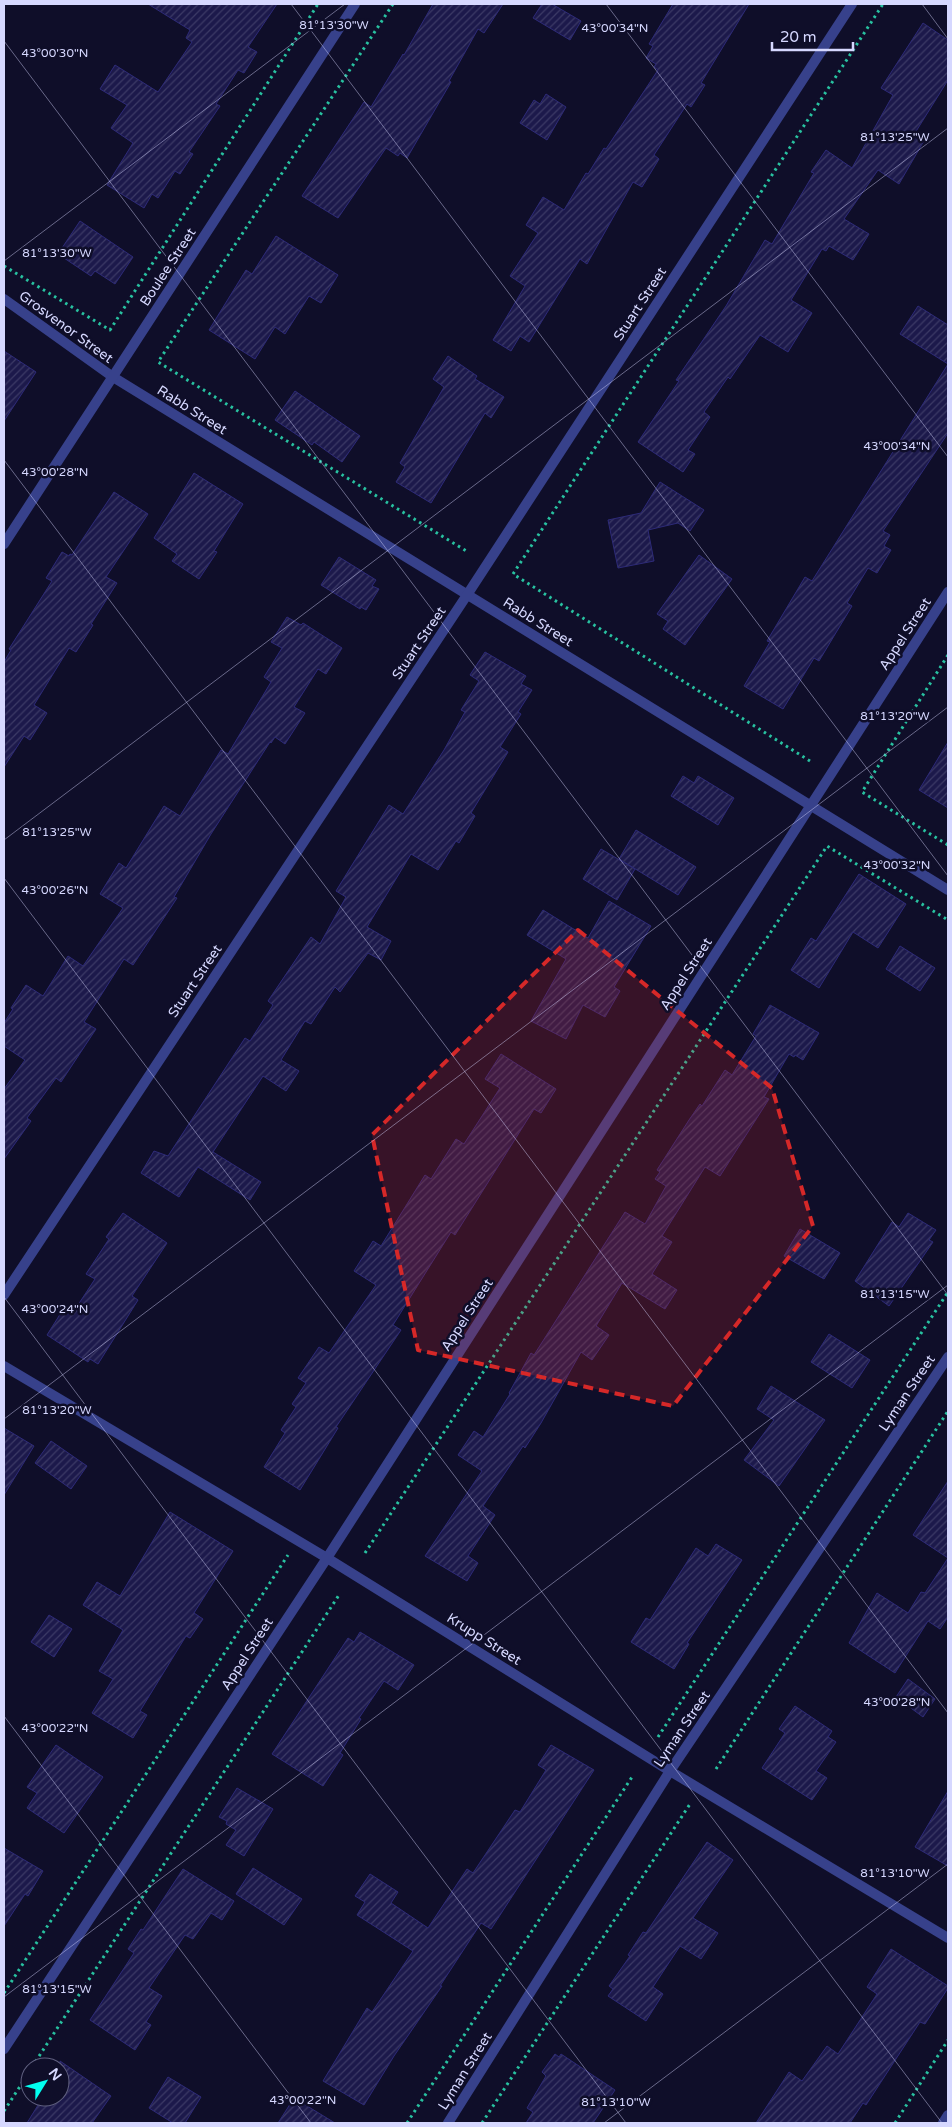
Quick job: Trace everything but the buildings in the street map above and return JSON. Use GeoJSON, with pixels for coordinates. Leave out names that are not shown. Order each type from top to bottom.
{"type":"FeatureCollection","features":[{"type":"Feature","properties":{"kind":"street","name":"Boulee Street"},"geometry":{"type":"LineString","coordinates":[[4,544],[356,4]]}},
{"type":"Feature","properties":{"kind":"street","name":"Stuart Street"},"geometry":{"type":"LineString","coordinates":[[4,1295],[467,595],[852,4]]}},
{"type":"Feature","properties":{"kind":"street","name":"Grosvenor Street"},"geometry":{"type":"LineString","coordinates":[[4,299],[113,377]]}},
{"type":"Feature","properties":{"kind":"street","name":"Rabb Street"},"geometry":{"type":"LineString","coordinates":[[113,377],[948,890]]}},
{"type":"Feature","properties":{"kind":"street","name":"Appel Street"},"geometry":{"type":"LineString","coordinates":[[4,2049],[327,1558],[948,592]]}},
{"type":"Feature","properties":{"kind":"street","name":"Lyman Street"},"geometry":{"type":"LineString","coordinates":[[448,2123],[670,1771],[948,1357]]}},
{"type":"Feature","properties":{"kind":"street","name":"Krupp Street"},"geometry":{"type":"LineString","coordinates":[[4,1366],[327,1558],[670,1771],[948,1938]]}},
{"type":"Feature","properties":{"kind":"street"},"geometry":{"type":"LineString","coordinates":[[943,2123],[948,2115]]}},
{"type":"Feature","properties":{"kind":"path"},"geometry":{"type":"LineString","coordinates":[[4,266],[110,330],[318,4]]}},
{"type":"Feature","properties":{"kind":"path"},"geometry":{"type":"LineString","coordinates":[[393,4],[158,362],[468,552]]}},
{"type":"Feature","properties":{"kind":"path"},"geometry":{"type":"LineString","coordinates":[[810,761],[513,574],[883,4]]}},
{"type":"Feature","properties":{"kind":"path"},"geometry":{"type":"LineString","coordinates":[[948,655],[862,792],[948,845]]}},
{"type":"Feature","properties":{"kind":"path"},"geometry":{"type":"LineString","coordinates":[[365,1553],[827,846],[948,920]]}},
{"type":"Feature","properties":{"kind":"path"},"geometry":{"type":"LineString","coordinates":[[658,1737],[948,1292]]}},
{"type":"Feature","properties":{"kind":"path"},"geometry":{"type":"LineString","coordinates":[[716,1769],[948,1411]]}},
{"type":"Feature","properties":{"kind":"path"},"geometry":{"type":"LineString","coordinates":[[4,1993],[298,1541]]}},
{"type":"Feature","properties":{"kind":"path"},"geometry":{"type":"LineString","coordinates":[[39,2057],[339,1595]]}},
{"type":"Feature","properties":{"kind":"path"},"geometry":{"type":"LineString","coordinates":[[406,2123],[632,1777]]}},
{"type":"Feature","properties":{"kind":"path"},"geometry":{"type":"LineString","coordinates":[[482,2123],[690,1804]]}},
{"type":"Feature","properties":{"kind":"path"},"geometry":{"type":"LineString","coordinates":[[894,2123],[948,2040]]}},
{"type":"Feature","properties":{"kind":"path"},"geometry":{"type":"LineString","coordinates":[[4,2111],[20,2086]]}},
{"type":"Feature","properties":{"kind":"highlighted area"},"geometry":{"type":"Polygon","coordinates":[[[578,930],[772,1088],[813,1226],[673,1406],[418,1350],[372,1135],[578,930]]]}}]}
